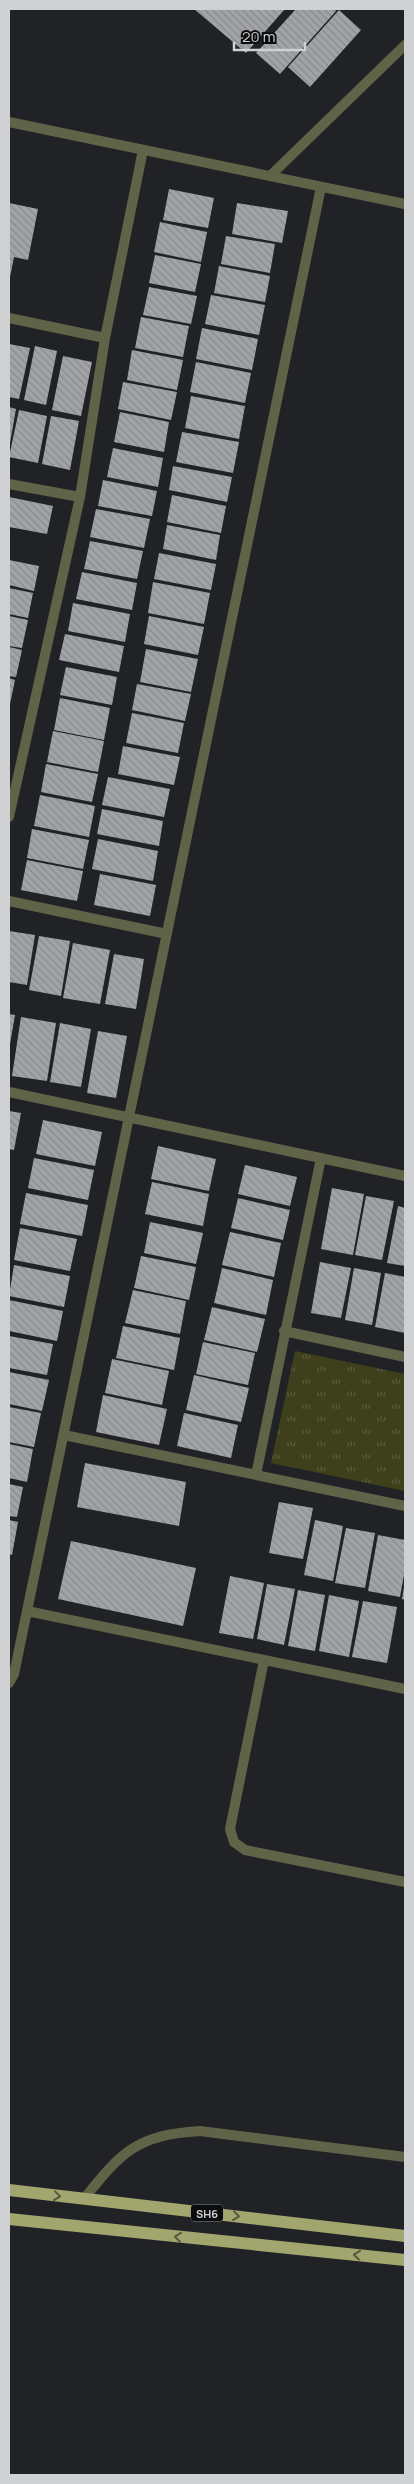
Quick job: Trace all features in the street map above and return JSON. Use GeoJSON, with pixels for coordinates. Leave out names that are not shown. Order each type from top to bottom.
{"type":"FeatureCollection","features":[{"type":"Feature","properties":{"kind":"main road","name":"SH6"},"geometry":{"type":"LineString","coordinates":[[9,2190],[405,2236]]}},
{"type":"Feature","properties":{"kind":"main road","name":"SH6"},"geometry":{"type":"LineString","coordinates":[[9,2219],[405,2260]]}},
{"type":"Feature","properties":{"kind":"street"},"geometry":{"type":"LineString","coordinates":[[270,176],[405,45]]}},
{"type":"Feature","properties":{"kind":"street"},"geometry":{"type":"LineString","coordinates":[[9,122],[405,204]]}},
{"type":"Feature","properties":{"kind":"street"},"geometry":{"type":"LineString","coordinates":[[9,817],[80,497],[105,338],[144,150]]}},
{"type":"Feature","properties":{"kind":"street"},"geometry":{"type":"LineString","coordinates":[[9,1683],[14,1674],[28,1611],[321,187]]}},
{"type":"Feature","properties":{"kind":"street"},"geometry":{"type":"LineString","coordinates":[[9,318],[105,338]]}},
{"type":"Feature","properties":{"kind":"street"},"geometry":{"type":"LineString","coordinates":[[9,484],[80,497]]}},
{"type":"Feature","properties":{"kind":"street"},"geometry":{"type":"LineString","coordinates":[[9,901],[167,934]]}},
{"type":"Feature","properties":{"kind":"street"},"geometry":{"type":"LineString","coordinates":[[9,1092],[405,1176]]}},
{"type":"Feature","properties":{"kind":"street"},"geometry":{"type":"LineString","coordinates":[[256,1475],[321,1158]]}},
{"type":"Feature","properties":{"kind":"street"},"geometry":{"type":"LineString","coordinates":[[284,1331],[405,1357]]}},
{"type":"Feature","properties":{"kind":"street"},"geometry":{"type":"LineString","coordinates":[[64,1435],[405,1506]]}},
{"type":"Feature","properties":{"kind":"street"},"geometry":{"type":"LineString","coordinates":[[28,1611],[405,1690]]}},
{"type":"Feature","properties":{"kind":"street"},"geometry":{"type":"LineString","coordinates":[[264,1660],[230,1829],[234,1842],[244,1850],[405,1882]]}},
{"type":"Feature","properties":{"kind":"street"},"geometry":{"type":"LineString","coordinates":[[84,2199],[111,2164],[140,2142],[169,2133],[200,2131],[405,2157]]}},
{"type":"Feature","properties":{"kind":"green space"},"geometry":{"type":"Polygon","coordinates":[[[295,1351],[405,1374],[405,1491],[271,1463],[295,1351]]]}},
{"type":"Feature","properties":{"kind":"building"},"geometry":{"type":"Polygon","coordinates":[[[194,9],[285,9],[246,53],[194,9]]]}},
{"type":"Feature","properties":{"kind":"building"},"geometry":{"type":"Polygon","coordinates":[[[296,9],[334,9],[336,11],[280,74],[256,53],[296,9]]]}},
{"type":"Feature","properties":{"kind":"building"},"geometry":{"type":"Polygon","coordinates":[[[339,10],[361,30],[310,87],[288,67],[339,10]]]}},
{"type":"Feature","properties":{"kind":"building"},"geometry":{"type":"Polygon","coordinates":[[[169,189],[214,198],[208,228],[163,220],[169,189]]]}},
{"type":"Feature","properties":{"kind":"building"},"geometry":{"type":"Polygon","coordinates":[[[9,203],[38,209],[28,260],[14,257],[10,277],[9,203]]]}},
{"type":"Feature","properties":{"kind":"building"},"geometry":{"type":"Polygon","coordinates":[[[237,203],[288,211],[282,243],[232,234],[237,203]]]}},
{"type":"Feature","properties":{"kind":"building"},"geometry":{"type":"Polygon","coordinates":[[[160,222],[207,232],[201,262],[154,252],[160,222]]]}},
{"type":"Feature","properties":{"kind":"building"},"geometry":{"type":"Polygon","coordinates":[[[226,236],[275,244],[270,273],[221,264],[226,236]]]}},
{"type":"Feature","properties":{"kind":"building"},"geometry":{"type":"Polygon","coordinates":[[[155,255],[201,264],[195,292],[149,283],[155,255]]]}},
{"type":"Feature","properties":{"kind":"building"},"geometry":{"type":"Polygon","coordinates":[[[219,266],[270,276],[265,302],[214,293],[219,266]]]}},
{"type":"Feature","properties":{"kind":"building"},"geometry":{"type":"Polygon","coordinates":[[[149,287],[197,296],[191,324],[143,315],[149,287]]]}},
{"type":"Feature","properties":{"kind":"building"},"geometry":{"type":"Polygon","coordinates":[[[211,295],[265,305],[259,335],[205,324],[211,295]]]}},
{"type":"Feature","properties":{"kind":"building"},"geometry":{"type":"Polygon","coordinates":[[[141,317],[189,326],[183,357],[135,348],[141,317]]]}},
{"type":"Feature","properties":{"kind":"building"},"geometry":{"type":"Polygon","coordinates":[[[202,328],[258,339],[252,370],[196,359],[202,328]]]}},
{"type":"Feature","properties":{"kind":"building"},"geometry":{"type":"Polygon","coordinates":[[[9,344],[30,348],[19,399],[9,397],[9,344]]]}},
{"type":"Feature","properties":{"kind":"building"},"geometry":{"type":"Polygon","coordinates":[[[35,346],[57,351],[46,405],[24,400],[35,346]]]}},
{"type":"Feature","properties":{"kind":"building"},"geometry":{"type":"Polygon","coordinates":[[[132,350],[183,360],[177,390],[127,380],[132,350]]]}},
{"type":"Feature","properties":{"kind":"building"},"geometry":{"type":"Polygon","coordinates":[[[63,356],[92,362],[81,416],[52,410],[63,356]]]}},
{"type":"Feature","properties":{"kind":"building"},"geometry":{"type":"Polygon","coordinates":[[[196,362],[251,373],[245,403],[190,392],[196,362]]]}},
{"type":"Feature","properties":{"kind":"building"},"geometry":{"type":"Polygon","coordinates":[[[123,382],[177,392],[171,420],[118,409],[123,382]]]}},
{"type":"Feature","properties":{"kind":"building"},"geometry":{"type":"Polygon","coordinates":[[[191,396],[245,406],[239,439],[185,428],[191,396]]]}},
{"type":"Feature","properties":{"kind":"building"},"geometry":{"type":"Polygon","coordinates":[[[9,407],[16,409],[10,443],[9,443],[9,407]]]}},
{"type":"Feature","properties":{"kind":"building"},"geometry":{"type":"Polygon","coordinates":[[[19,410],[47,416],[38,463],[9,457],[19,410]]]}},
{"type":"Feature","properties":{"kind":"building"},"geometry":{"type":"Polygon","coordinates":[[[120,412],[169,422],[164,452],[114,442],[120,412]]]}},
{"type":"Feature","properties":{"kind":"building"},"geometry":{"type":"Polygon","coordinates":[[[51,416],[79,421],[70,470],[42,464],[51,416]]]}},
{"type":"Feature","properties":{"kind":"building"},"geometry":{"type":"Polygon","coordinates":[[[182,432],[239,442],[233,473],[176,462],[182,432]]]}},
{"type":"Feature","properties":{"kind":"building"},"geometry":{"type":"Polygon","coordinates":[[[113,448],[163,458],[158,487],[107,477],[113,448]]]}},
{"type":"Feature","properties":{"kind":"building"},"geometry":{"type":"Polygon","coordinates":[[[173,466],[232,477],[227,502],[169,490],[173,466]]]}},
{"type":"Feature","properties":{"kind":"building"},"geometry":{"type":"Polygon","coordinates":[[[103,480],[157,491],[152,516],[98,506],[103,480]]]}},
{"type":"Feature","properties":{"kind":"building"},"geometry":{"type":"Polygon","coordinates":[[[172,495],[226,506],[221,533],[167,522],[172,495]]]}},
{"type":"Feature","properties":{"kind":"building"},"geometry":{"type":"Polygon","coordinates":[[[9,497],[53,506],[47,534],[9,527],[9,497]]]}},
{"type":"Feature","properties":{"kind":"building"},"geometry":{"type":"Polygon","coordinates":[[[96,509],[150,519],[144,548],[90,537],[96,509]]]}},
{"type":"Feature","properties":{"kind":"building"},"geometry":{"type":"Polygon","coordinates":[[[167,525],[220,535],[216,560],[163,549],[167,525]]]}},
{"type":"Feature","properties":{"kind":"building"},"geometry":{"type":"Polygon","coordinates":[[[90,541],[143,551],[137,579],[84,569],[90,541]]]}},
{"type":"Feature","properties":{"kind":"building"},"geometry":{"type":"Polygon","coordinates":[[[159,553],[216,564],[211,590],[154,579],[159,553]]]}},
{"type":"Feature","properties":{"kind":"building"},"geometry":{"type":"Polygon","coordinates":[[[9,560],[39,566],[34,591],[9,585],[9,560]]]}},
{"type":"Feature","properties":{"kind":"building"},"geometry":{"type":"Polygon","coordinates":[[[82,572],[137,583],[132,610],[76,599],[82,572]]]}},
{"type":"Feature","properties":{"kind":"building"},"geometry":{"type":"Polygon","coordinates":[[[153,582],[210,593],[204,624],[148,613],[153,582]]]}},
{"type":"Feature","properties":{"kind":"building"},"geometry":{"type":"Polygon","coordinates":[[[9,588],[33,593],[28,618],[9,614],[9,588]]]}},
{"type":"Feature","properties":{"kind":"building"},"geometry":{"type":"Polygon","coordinates":[[[73,603],[130,614],[125,642],[68,631],[73,603]]]}},
{"type":"Feature","properties":{"kind":"building"},"geometry":{"type":"Polygon","coordinates":[[[9,616],[28,620],[22,648],[9,646],[9,616]]]}},
{"type":"Feature","properties":{"kind":"building"},"geometry":{"type":"Polygon","coordinates":[[[149,616],[204,627],[198,655],[144,644],[149,616]]]}},
{"type":"Feature","properties":{"kind":"building"},"geometry":{"type":"Polygon","coordinates":[[[65,634],[124,646],[119,672],[59,660],[65,634]]]}},
{"type":"Feature","properties":{"kind":"building"},"geometry":{"type":"Polygon","coordinates":[[[9,647],[22,650],[16,677],[9,676],[9,647]]]}},
{"type":"Feature","properties":{"kind":"building"},"geometry":{"type":"Polygon","coordinates":[[[146,649],[198,659],[191,692],[140,682],[146,649]]]}},
{"type":"Feature","properties":{"kind":"building"},"geometry":{"type":"Polygon","coordinates":[[[66,667],[117,677],[112,705],[60,695],[66,667]]]}},
{"type":"Feature","properties":{"kind":"building"},"geometry":{"type":"Polygon","coordinates":[[[9,678],[15,680],[10,704],[9,704],[9,678]]]}},
{"type":"Feature","properties":{"kind":"building"},"geometry":{"type":"Polygon","coordinates":[[[137,684],[191,694],[185,721],[132,710],[137,684]]]}},
{"type":"Feature","properties":{"kind":"building"},"geometry":{"type":"Polygon","coordinates":[[[60,698],[110,708],[104,740],[54,730],[60,698]]]}},
{"type":"Feature","properties":{"kind":"building"},"geometry":{"type":"Polygon","coordinates":[[[132,713],[184,723],[178,753],[126,743],[132,713]]]}},
{"type":"Feature","properties":{"kind":"building"},"geometry":{"type":"Polygon","coordinates":[[[53,731],[104,741],[98,772],[47,762],[53,731]]]}},
{"type":"Feature","properties":{"kind":"building"},"geometry":{"type":"Polygon","coordinates":[[[123,746],[180,757],[174,785],[118,774],[123,746]]]}},
{"type":"Feature","properties":{"kind":"building"},"geometry":{"type":"Polygon","coordinates":[[[46,764],[98,774],[92,802],[41,792],[46,764]]]}},
{"type":"Feature","properties":{"kind":"building"},"geometry":{"type":"Polygon","coordinates":[[[108,777],[170,789],[164,817],[102,805],[108,777]]]}},
{"type":"Feature","properties":{"kind":"building"},"geometry":{"type":"Polygon","coordinates":[[[40,795],[95,806],[89,837],[34,826],[40,795]]]}},
{"type":"Feature","properties":{"kind":"building"},"geometry":{"type":"Polygon","coordinates":[[[102,809],[163,821],[159,846],[97,834],[102,809]]]}},
{"type":"Feature","properties":{"kind":"building"},"geometry":{"type":"Polygon","coordinates":[[[32,829],[89,840],[83,869],[27,858],[32,829]]]}},
{"type":"Feature","properties":{"kind":"building"},"geometry":{"type":"Polygon","coordinates":[[[98,839],[158,851],[153,881],[92,869],[98,839]]]}},
{"type":"Feature","properties":{"kind":"building"},"geometry":{"type":"Polygon","coordinates":[[[27,860],[83,871],[77,901],[21,890],[27,860]]]}},
{"type":"Feature","properties":{"kind":"building"},"geometry":{"type":"Polygon","coordinates":[[[100,874],[156,885],[150,916],[94,905],[100,874]]]}},
{"type":"Feature","properties":{"kind":"building"},"geometry":{"type":"Polygon","coordinates":[[[9,931],[35,935],[27,985],[9,982],[9,931]]]}},
{"type":"Feature","properties":{"kind":"building"},"geometry":{"type":"Polygon","coordinates":[[[39,936],[70,941],[61,996],[29,990],[39,936]]]}},
{"type":"Feature","properties":{"kind":"building"},"geometry":{"type":"Polygon","coordinates":[[[73,943],[110,950],[100,1004],[63,998],[73,943]]]}},
{"type":"Feature","properties":{"kind":"building"},"geometry":{"type":"Polygon","coordinates":[[[114,954],[144,959],[136,1009],[105,1004],[114,954]]]}},
{"type":"Feature","properties":{"kind":"building"},"geometry":{"type":"Polygon","coordinates":[[[9,1014],[15,1015],[10,1044],[9,1044],[9,1014]]]}},
{"type":"Feature","properties":{"kind":"building"},"geometry":{"type":"Polygon","coordinates":[[[21,1017],[56,1023],[47,1081],[12,1076],[21,1017]]]}},
{"type":"Feature","properties":{"kind":"building"},"geometry":{"type":"Polygon","coordinates":[[[60,1023],[91,1029],[81,1087],[50,1082],[60,1023]]]}},
{"type":"Feature","properties":{"kind":"building"},"geometry":{"type":"Polygon","coordinates":[[[98,1031],[127,1036],[116,1098],[87,1093],[98,1031]]]}},
{"type":"Feature","properties":{"kind":"building"},"geometry":{"type":"Polygon","coordinates":[[[9,1111],[21,1113],[14,1150],[9,1149],[9,1111]]]}},
{"type":"Feature","properties":{"kind":"building"},"geometry":{"type":"Polygon","coordinates":[[[43,1120],[102,1132],[95,1166],[36,1154],[43,1120]]]}},
{"type":"Feature","properties":{"kind":"building"},"geometry":{"type":"Polygon","coordinates":[[[158,1146],[216,1159],[209,1191],[151,1179],[158,1146]]]}},
{"type":"Feature","properties":{"kind":"building"},"geometry":{"type":"Polygon","coordinates":[[[34,1158],[94,1170],[88,1200],[28,1188],[34,1158]]]}},
{"type":"Feature","properties":{"kind":"building"},"geometry":{"type":"Polygon","coordinates":[[[245,1165],[297,1177],[290,1206],[238,1194],[245,1165]]]}},
{"type":"Feature","properties":{"kind":"building"},"geometry":{"type":"Polygon","coordinates":[[[152,1182],[209,1194],[203,1226],[145,1214],[152,1182]]]}},
{"type":"Feature","properties":{"kind":"building"},"geometry":{"type":"Polygon","coordinates":[[[332,1188],[364,1194],[353,1255],[321,1249],[332,1188]]]}},
{"type":"Feature","properties":{"kind":"building"},"geometry":{"type":"Polygon","coordinates":[[[26,1193],[88,1205],[82,1236],[20,1224],[26,1193]]]}},
{"type":"Feature","properties":{"kind":"building"},"geometry":{"type":"Polygon","coordinates":[[[366,1196],[394,1201],[382,1260],[355,1255],[366,1196]]]}},
{"type":"Feature","properties":{"kind":"building"},"geometry":{"type":"Polygon","coordinates":[[[238,1198],[290,1210],[283,1240],[231,1228],[238,1198]]]}},
{"type":"Feature","properties":{"kind":"building"},"geometry":{"type":"Polygon","coordinates":[[[398,1206],[405,1208],[405,1266],[387,1263],[398,1206]]]}},
{"type":"Feature","properties":{"kind":"building"},"geometry":{"type":"Polygon","coordinates":[[[150,1222],[203,1233],[196,1264],[144,1253],[150,1222]]]}},
{"type":"Feature","properties":{"kind":"building"},"geometry":{"type":"Polygon","coordinates":[[[20,1228],[77,1239],[70,1271],[14,1260],[20,1228]]]}},
{"type":"Feature","properties":{"kind":"building"},"geometry":{"type":"Polygon","coordinates":[[[230,1232],[281,1243],[274,1277],[222,1265],[230,1232]]]}},
{"type":"Feature","properties":{"kind":"building"},"geometry":{"type":"Polygon","coordinates":[[[141,1256],[196,1267],[189,1300],[134,1288],[141,1256]]]}},
{"type":"Feature","properties":{"kind":"building"},"geometry":{"type":"Polygon","coordinates":[[[320,1262],[351,1268],[341,1318],[311,1313],[320,1262]]]}},
{"type":"Feature","properties":{"kind":"building"},"geometry":{"type":"Polygon","coordinates":[[[14,1265],[70,1276],[64,1307],[9,1296],[14,1265]]]}},
{"type":"Feature","properties":{"kind":"building"},"geometry":{"type":"Polygon","coordinates":[[[222,1268],[273,1280],[266,1315],[214,1303],[222,1268]]]}},
{"type":"Feature","properties":{"kind":"building"},"geometry":{"type":"Polygon","coordinates":[[[354,1268],[381,1273],[372,1325],[345,1320],[354,1268]]]}},
{"type":"Feature","properties":{"kind":"building"},"geometry":{"type":"Polygon","coordinates":[[[385,1273],[405,1277],[405,1333],[375,1327],[385,1273]]]}},
{"type":"Feature","properties":{"kind":"building"},"geometry":{"type":"Polygon","coordinates":[[[133,1290],[186,1301],[180,1334],[125,1323],[133,1290]]]}},
{"type":"Feature","properties":{"kind":"building"},"geometry":{"type":"Polygon","coordinates":[[[9,1300],[63,1311],[57,1341],[9,1331],[9,1300]]]}},
{"type":"Feature","properties":{"kind":"building"},"geometry":{"type":"Polygon","coordinates":[[[212,1307],[265,1319],[257,1352],[204,1340],[212,1307]]]}},
{"type":"Feature","properties":{"kind":"building"},"geometry":{"type":"Polygon","coordinates":[[[123,1326],[180,1338],[174,1370],[116,1358],[123,1326]]]}},
{"type":"Feature","properties":{"kind":"building"},"geometry":{"type":"Polygon","coordinates":[[[9,1336],[53,1344],[47,1375],[9,1368],[9,1336]]]}},
{"type":"Feature","properties":{"kind":"building"},"geometry":{"type":"Polygon","coordinates":[[[203,1342],[255,1353],[248,1385],[196,1374],[203,1342]]]}},
{"type":"Feature","properties":{"kind":"building"},"geometry":{"type":"Polygon","coordinates":[[[112,1359],[169,1371],[162,1405],[105,1393],[112,1359]]]}},
{"type":"Feature","properties":{"kind":"building"},"geometry":{"type":"Polygon","coordinates":[[[9,1372],[49,1380],[42,1411],[9,1404],[9,1372]]]}},
{"type":"Feature","properties":{"kind":"building"},"geometry":{"type":"Polygon","coordinates":[[[194,1375],[249,1388],[241,1422],[186,1410],[194,1375]]]}},
{"type":"Feature","properties":{"kind":"building"},"geometry":{"type":"Polygon","coordinates":[[[103,1395],[167,1409],[159,1445],[96,1432],[103,1395]]]}},
{"type":"Feature","properties":{"kind":"building"},"geometry":{"type":"Polygon","coordinates":[[[9,1407],[41,1413],[34,1447],[9,1442],[9,1407]]]}},
{"type":"Feature","properties":{"kind":"building"},"geometry":{"type":"Polygon","coordinates":[[[184,1413],[238,1425],[231,1458],[177,1446],[184,1413]]]}},
{"type":"Feature","properties":{"kind":"building"},"geometry":{"type":"Polygon","coordinates":[[[9,1444],[33,1449],[27,1482],[9,1478],[9,1444]]]}},
{"type":"Feature","properties":{"kind":"building"},"geometry":{"type":"Polygon","coordinates":[[[85,1463],[186,1482],[179,1526],[77,1507],[85,1463]]]}},
{"type":"Feature","properties":{"kind":"building"},"geometry":{"type":"Polygon","coordinates":[[[9,1484],[23,1487],[17,1517],[9,1516],[9,1484]]]}},
{"type":"Feature","properties":{"kind":"building"},"geometry":{"type":"Polygon","coordinates":[[[279,1502],[313,1508],[303,1559],[269,1553],[279,1502]]]}},
{"type":"Feature","properties":{"kind":"building"},"geometry":{"type":"Polygon","coordinates":[[[9,1520],[18,1522],[12,1555],[9,1554],[9,1520]]]}},
{"type":"Feature","properties":{"kind":"building"},"geometry":{"type":"Polygon","coordinates":[[[315,1520],[343,1526],[333,1581],[304,1575],[315,1520]]]}},
{"type":"Feature","properties":{"kind":"building"},"geometry":{"type":"Polygon","coordinates":[[[346,1528],[375,1533],[365,1588],[335,1583],[346,1528]]]}},
{"type":"Feature","properties":{"kind":"building"},"geometry":{"type":"Polygon","coordinates":[[[378,1535],[405,1540],[405,1569],[400,1597],[368,1591],[378,1535]]]}},
{"type":"Feature","properties":{"kind":"building"},"geometry":{"type":"Polygon","coordinates":[[[71,1541],[196,1568],[183,1626],[58,1599],[71,1541]]]}},
{"type":"Feature","properties":{"kind":"building"},"geometry":{"type":"Polygon","coordinates":[[[230,1576],[264,1583],[253,1639],[219,1633],[230,1576]]]}},
{"type":"Feature","properties":{"kind":"building"},"geometry":{"type":"Polygon","coordinates":[[[267,1584],[295,1589],[284,1645],[257,1639],[267,1584]]]}},
{"type":"Feature","properties":{"kind":"building"},"geometry":{"type":"Polygon","coordinates":[[[405,1587],[405,1600],[402,1599],[405,1587]]]}},
{"type":"Feature","properties":{"kind":"building"},"geometry":{"type":"Polygon","coordinates":[[[298,1590],[325,1595],[315,1651],[288,1646],[298,1590]]]}},
{"type":"Feature","properties":{"kind":"building"},"geometry":{"type":"Polygon","coordinates":[[[329,1595],[359,1601],[349,1657],[319,1651],[329,1595]]]}},
{"type":"Feature","properties":{"kind":"building"},"geometry":{"type":"Polygon","coordinates":[[[363,1601],[397,1607],[387,1663],[352,1657],[363,1601]]]}}]}
